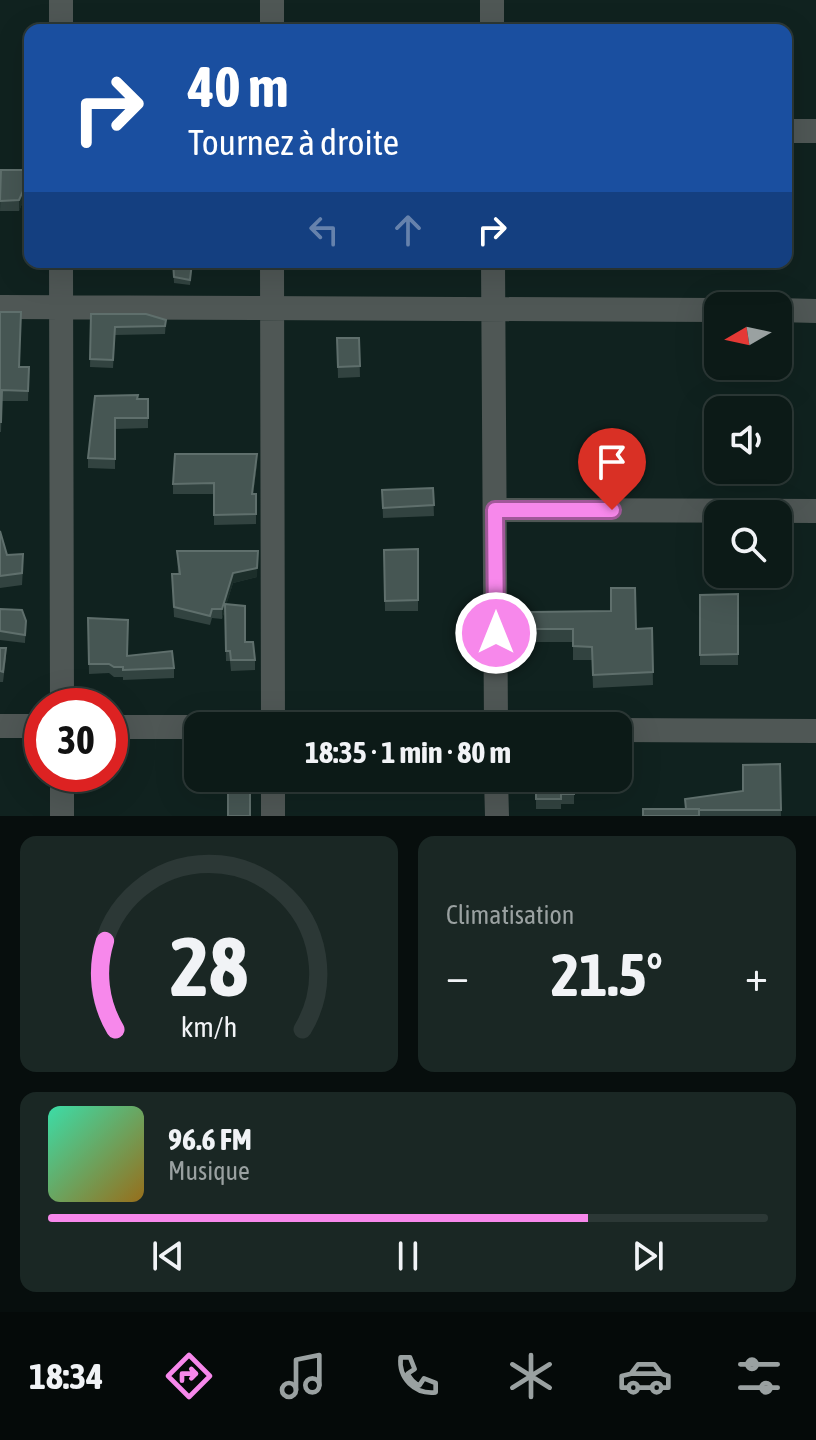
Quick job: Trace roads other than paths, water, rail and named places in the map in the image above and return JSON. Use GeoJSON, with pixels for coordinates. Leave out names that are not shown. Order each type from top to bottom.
{"type":"FeatureCollection","features":[{"type":"Feature","properties":{"kind":"street"},"geometry":{"type":"LineString","coordinates":[[61,0],[61,24]]}},
{"type":"Feature","properties":{"kind":"street"},"geometry":{"type":"LineString","coordinates":[[272,0],[272,24]]}},
{"type":"Feature","properties":{"kind":"street"},"geometry":{"type":"LineString","coordinates":[[492,0],[492,24]]}},
{"type":"Feature","properties":{"kind":"street"},"geometry":{"type":"LineString","coordinates":[[792,131],[816,131]]}},
{"type":"Feature","properties":{"kind":"street"},"geometry":{"type":"LineString","coordinates":[[61,268],[62,688]]}},
{"type":"Feature","properties":{"kind":"street"},"geometry":{"type":"LineString","coordinates":[[272,268],[273,712]]}},
{"type":"Feature","properties":{"kind":"street"},"geometry":{"type":"LineString","coordinates":[[493,268],[496,712]]}},
{"type":"Feature","properties":{"kind":"street"},"geometry":{"type":"LineString","coordinates":[[0,307],[704,310]]}},
{"type":"Feature","properties":{"kind":"street"},"geometry":{"type":"LineString","coordinates":[[792,310],[816,311]]}},
{"type":"Feature","properties":{"kind":"street"},"geometry":{"type":"LineString","coordinates":[[495,510],[816,511]]}},
{"type":"Feature","properties":{"kind":"street"},"geometry":{"type":"LineString","coordinates":[[0,726],[24,726]]}},
{"type":"Feature","properties":{"kind":"street"},"geometry":{"type":"LineString","coordinates":[[128,727],[184,727]]}},
{"type":"Feature","properties":{"kind":"street"},"geometry":{"type":"LineString","coordinates":[[632,730],[816,731]]}},
{"type":"Feature","properties":{"kind":"street"},"geometry":{"type":"LineString","coordinates":[[62,792],[62,816]]}},
{"type":"Feature","properties":{"kind":"street"},"geometry":{"type":"LineString","coordinates":[[273,792],[273,816]]}},
{"type":"Feature","properties":{"kind":"street"},"geometry":{"type":"LineString","coordinates":[[496,792],[497,816]]}}]}
